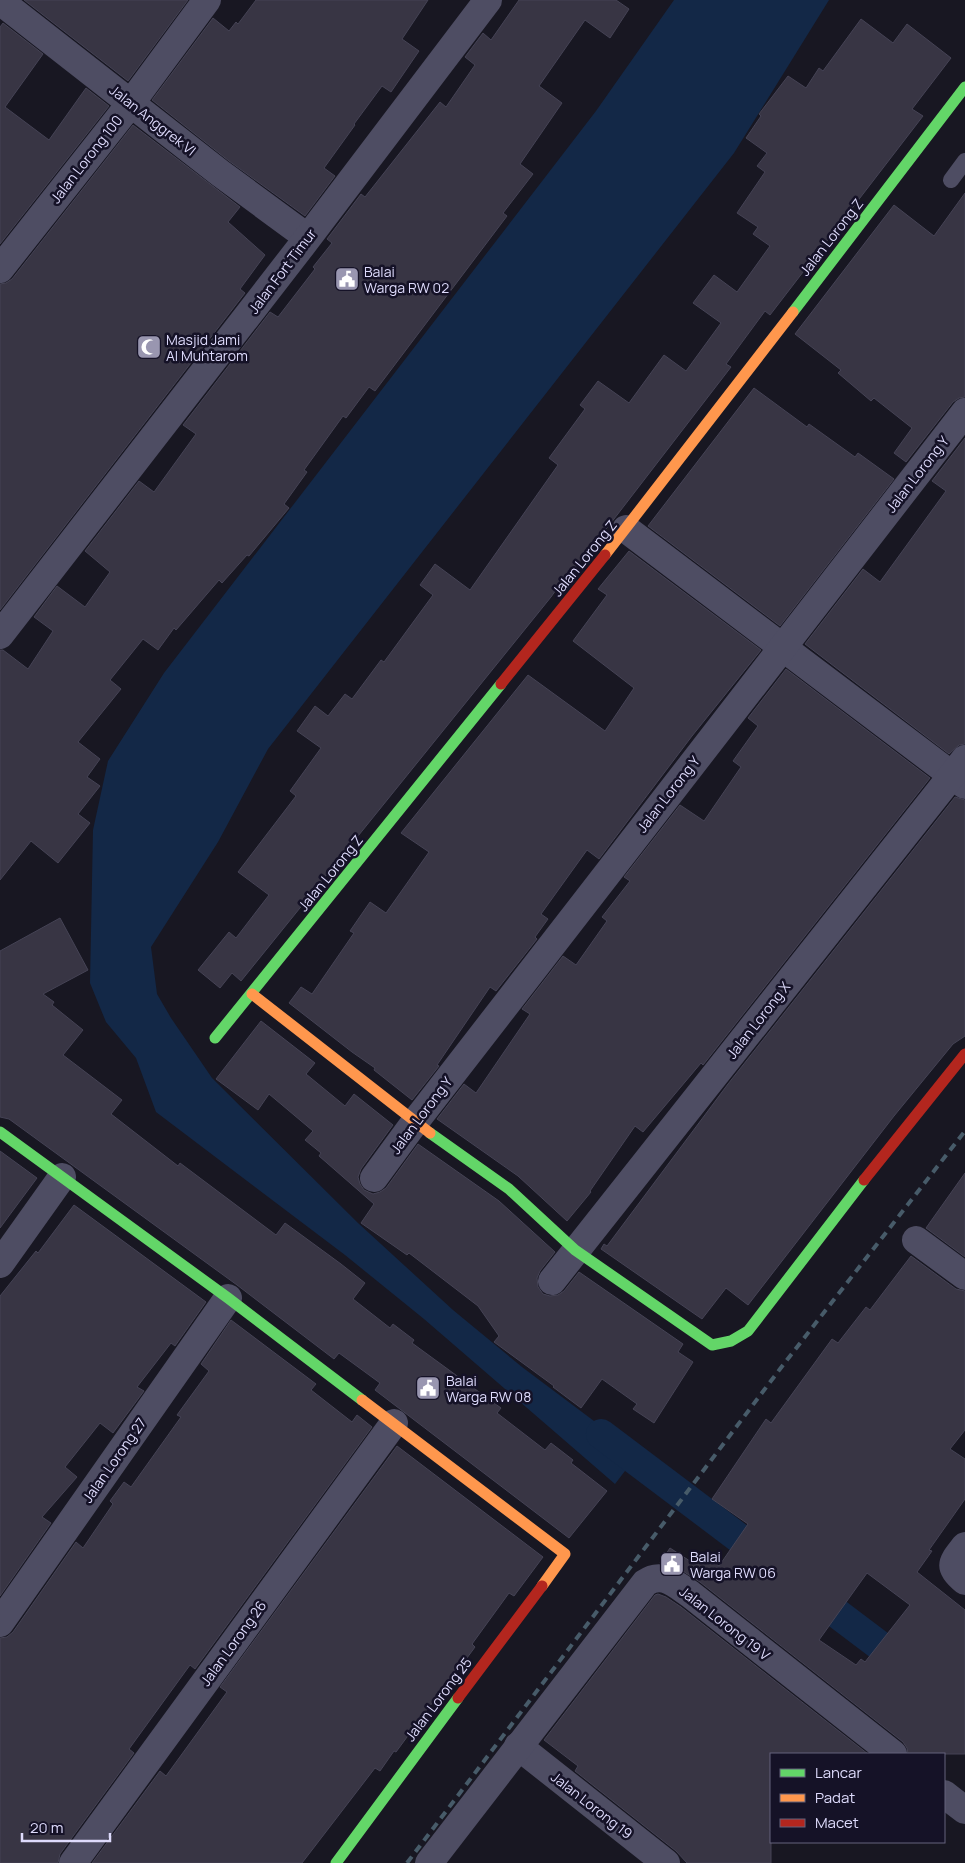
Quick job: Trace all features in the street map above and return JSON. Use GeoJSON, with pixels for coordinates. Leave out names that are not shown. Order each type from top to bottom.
{"type":"FeatureCollection","features":[{"type":"Feature","properties":{"kind":"street","name":"Jalan Lorong 100"},"geometry":{"type":"LineString","coordinates":[[0,269],[131,104],[207,0]]}},
{"type":"Feature","properties":{"kind":"street","name":"Jalan Fort Timur"},"geometry":{"type":"LineString","coordinates":[[0,635],[488,0]]}},
{"type":"Feature","properties":{"kind":"street","name":"Jalan Anggrek VI"},"geometry":{"type":"LineString","coordinates":[[0,1],[220,173],[307,237]]}},
{"type":"Feature","properties":{"kind":"street","name":"Jalan Lorong Z"},"geometry":{"type":"LineString","coordinates":[[216,1038],[626,529],[965,87]]}},
{"type":"Feature","properties":{"kind":"street","name":"Jalan Lorong Y"},"geometry":{"type":"LineString","coordinates":[[374,1178],[415,1122],[965,412]]}},
{"type":"Feature","properties":{"kind":"street"},"geometry":{"type":"LineString","coordinates":[[626,529],[782,647],[961,774]]}},
{"type":"Feature","properties":{"kind":"street","name":"Jalan Lorong X"},"geometry":{"type":"LineString","coordinates":[[552,1281],[961,774]]}},
{"type":"Feature","properties":{"kind":"street"},"geometry":{"type":"LineString","coordinates":[[252,994],[415,1122],[509,1189],[576,1250],[712,1345],[738,1338],[748,1331],[839,1212],[965,1054]]}},
{"type":"Feature","properties":{"kind":"street"},"geometry":{"type":"LineString","coordinates":[[0,1132],[228,1298],[394,1424]]}},
{"type":"Feature","properties":{"kind":"street"},"geometry":{"type":"LineString","coordinates":[[0,1264],[62,1177]]}},
{"type":"Feature","properties":{"kind":"street"},"geometry":{"type":"LineString","coordinates":[[916,1240],[965,1276]]}},
{"type":"Feature","properties":{"kind":"street","name":"Jalan Lorong 27"},"geometry":{"type":"LineString","coordinates":[[0,1623],[228,1298]]}},
{"type":"Feature","properties":{"kind":"street","name":"Jalan Lorong 25"},"geometry":{"type":"LineString","coordinates":[[336,1863],[565,1554],[394,1424]]}},
{"type":"Feature","properties":{"kind":"street","name":"Jalan Lorong 26"},"geometry":{"type":"LineString","coordinates":[[73,1863],[394,1424]]}},
{"type":"Feature","properties":{"kind":"street"},"geometry":{"type":"LineString","coordinates":[[965,1546],[952,1562],[952,1568],[965,1581]]}},
{"type":"Feature","properties":{"kind":"street","name":"Jalan Lorong 19 V"},"geometry":{"type":"LineString","coordinates":[[429,1863],[644,1582],[652,1578],[673,1582],[690,1594],[892,1753]]}},
{"type":"Feature","properties":{"kind":"street","name":"Jalan Lorong 19"},"geometry":{"type":"LineString","coordinates":[[518,1746],[666,1863]]}},
{"type":"Feature","properties":{"kind":"street"},"geometry":{"type":"LineString","coordinates":[[945,1795],[965,1810]]}},
{"type":"Feature","properties":{"kind":"lane"},"geometry":{"type":"LineString","coordinates":[[951,180],[965,161]]}},
{"type":"Feature","properties":{"kind":"water"},"geometry":{"type":"Polygon","coordinates":[[[674,0],[829,0],[734,153],[268,749],[218,842],[151,947],[157,994],[212,1078],[358,1223],[453,1310],[522,1367],[638,1454],[615,1484],[424,1319],[345,1255],[156,1112],[136,1058],[106,1022],[90,983],[93,830],[108,761],[164,673],[596,111],[674,0]]]}},
{"type":"Feature","properties":{"kind":"building"},"geometry":{"type":"Polygon","coordinates":[[[24,0],[188,0],[128,81],[24,0]]]}},
{"type":"Feature","properties":{"kind":"building"},"geometry":{"type":"Polygon","coordinates":[[[256,0],[428,0],[402,39],[419,51],[391,92],[382,86],[354,124],[324,168],[335,176],[305,216],[229,161],[152,100],[213,18],[229,31],[236,22],[238,24],[256,0]]]}},
{"type":"Feature","properties":{"kind":"building"},"geometry":{"type":"Polygon","coordinates":[[[519,0],[616,0],[629,9],[610,38],[585,20],[539,86],[562,103],[520,164],[533,174],[503,213],[507,216],[375,391],[369,387],[346,418],[343,416],[304,470],[307,472],[284,504],[289,508],[249,556],[247,555],[222,583],[219,580],[176,630],[174,628],[158,650],[143,639],[110,680],[121,689],[78,742],[100,759],[87,777],[100,786],[78,814],[90,823],[58,863],[31,841],[0,880],[0,650],[3,650],[28,669],[53,631],[34,617],[57,586],[85,607],[110,572],[85,551],[139,481],[154,492],[196,434],[183,425],[270,312],[278,317],[315,269],[313,267],[332,243],[327,239],[361,194],[365,197],[440,102],[446,107],[475,65],[465,57],[483,33],[491,40],[519,0]]]}},
{"type":"Feature","properties":{"kind":"building"},"geometry":{"type":"Polygon","coordinates":[[[861,19],[893,43],[907,24],[951,58],[912,109],[923,116],[770,315],[765,311],[726,364],[731,367],[573,570],[571,569],[551,597],[241,981],[232,973],[220,988],[198,970],[229,932],[236,938],[269,895],[238,872],[296,796],[290,791],[321,748],[297,731],[315,706],[328,716],[345,694],[352,699],[381,660],[384,662],[433,595],[420,585],[435,564],[470,590],[558,465],[549,458],[585,409],[580,405],[598,381],[629,403],[664,355],[686,371],[721,323],[693,303],[714,275],[737,292],[770,246],[753,234],[758,227],[737,213],[765,172],[757,166],[767,153],[746,138],[761,116],[759,114],[788,76],[806,88],[819,68],[823,71],[861,19]]]}},
{"type":"Feature","properties":{"kind":"building"},"geometry":{"type":"Polygon","coordinates":[[[3,23],[43,54],[5,107],[49,140],[86,88],[109,106],[0,244],[0,27],[3,23]]]}},
{"type":"Feature","properties":{"kind":"building"},"geometry":{"type":"Polygon","coordinates":[[[133,125],[240,207],[228,222],[265,255],[240,289],[245,293],[0,610],[0,284],[12,279],[133,125]]]}},
{"type":"Feature","properties":{"kind":"building"},"geometry":{"type":"Polygon","coordinates":[[[965,193],[965,397],[953,402],[906,462],[894,453],[912,428],[874,398],[871,401],[838,373],[841,370],[795,334],[894,205],[934,236],[965,193]]]}},
{"type":"Feature","properties":{"kind":"building"},"geometry":{"type":"Polygon","coordinates":[[[754,388],[807,427],[809,424],[855,457],[858,453],[894,479],[780,626],[648,526],[754,388]]]}},
{"type":"Feature","properties":{"kind":"building"},"geometry":{"type":"Polygon","coordinates":[[[965,438],[965,744],[959,745],[949,754],[805,644],[863,569],[880,582],[946,491],[932,481],[965,438]]]}},
{"type":"Feature","properties":{"kind":"building"},"geometry":{"type":"Polygon","coordinates":[[[629,551],[761,650],[692,736],[599,859],[587,850],[541,914],[548,919],[535,937],[537,939],[496,991],[490,987],[437,1065],[439,1066],[412,1100],[374,1070],[375,1068],[289,1003],[301,987],[312,994],[354,933],[350,931],[370,902],[386,913],[429,852],[401,833],[528,675],[605,731],[634,688],[573,641],[607,595],[598,589],[629,551]]]}},
{"type":"Feature","properties":{"kind":"building"},"geometry":{"type":"Polygon","coordinates":[[[786,669],[930,778],[703,1065],[701,1063],[643,1132],[635,1126],[591,1192],[567,1221],[518,1176],[437,1119],[464,1084],[476,1093],[530,1014],[522,1009],[563,956],[576,965],[607,921],[602,917],[630,881],[624,877],[680,805],[704,821],[741,767],[733,761],[758,726],[748,718],[786,669]]]}},
{"type":"Feature","properties":{"kind":"building"},"geometry":{"type":"Polygon","coordinates":[[[955,797],[965,800],[965,1036],[953,1044],[894,1116],[748,1305],[726,1288],[702,1319],[601,1249],[604,1244],[607,1246],[728,1084],[955,797]]]}},
{"type":"Feature","properties":{"kind":"building"},"geometry":{"type":"Polygon","coordinates":[[[60,918],[88,970],[43,994],[54,1002],[52,1005],[83,1030],[63,1055],[122,1100],[111,1114],[178,1166],[180,1163],[276,1235],[285,1223],[341,1264],[365,1283],[353,1299],[390,1328],[393,1324],[414,1340],[412,1343],[501,1408],[497,1413],[545,1450],[551,1443],[573,1460],[571,1463],[607,1491],[569,1538],[375,1390],[380,1383],[339,1353],[334,1359],[237,1285],[9,1119],[0,1117],[0,951],[60,918]]]}},
{"type":"Feature","properties":{"kind":"building"},"geometry":{"type":"Polygon","coordinates":[[[261,1021],[315,1063],[306,1074],[345,1106],[354,1094],[393,1125],[361,1169],[358,1177],[364,1190],[373,1194],[386,1188],[418,1144],[499,1201],[555,1252],[540,1271],[537,1278],[538,1287],[543,1294],[550,1296],[558,1295],[564,1291],[579,1272],[683,1344],[678,1352],[693,1362],[654,1423],[633,1409],[637,1404],[602,1379],[581,1408],[494,1342],[499,1336],[478,1306],[409,1253],[407,1255],[361,1223],[374,1204],[319,1156],[321,1153],[305,1140],[313,1131],[269,1094],[258,1110],[216,1079],[261,1021]]]}},
{"type":"Feature","properties":{"kind":"building"},"geometry":{"type":"Polygon","coordinates":[[[0,1151],[37,1178],[0,1228],[0,1151]]]}},
{"type":"Feature","properties":{"kind":"building"},"geometry":{"type":"Polygon","coordinates":[[[965,1173],[965,1257],[926,1228],[965,1173]]]}},
{"type":"Feature","properties":{"kind":"building"},"geometry":{"type":"Polygon","coordinates":[[[74,1205],[206,1302],[175,1346],[171,1343],[137,1387],[144,1391],[113,1433],[100,1423],[65,1467],[77,1477],[42,1517],[51,1523],[0,1596],[0,1296],[36,1251],[38,1253],[74,1205]]]}},
{"type":"Feature","properties":{"kind":"building"},"geometry":{"type":"Polygon","coordinates":[[[911,1256],[956,1289],[965,1291],[965,1430],[950,1449],[965,1459],[965,1499],[929,1550],[932,1551],[917,1572],[965,1610],[965,1754],[908,1753],[903,1742],[700,1582],[675,1566],[660,1563],[670,1548],[696,1565],[703,1555],[719,1566],[748,1524],[712,1499],[766,1419],[771,1423],[832,1339],[838,1343],[866,1307],[870,1310],[911,1256]],[[867,1573],[819,1640],[856,1665],[861,1659],[865,1662],[910,1605],[867,1573]]]}},
{"type":"Feature","properties":{"kind":"building"},"geometry":{"type":"Polygon","coordinates":[[[231,1320],[316,1384],[311,1390],[352,1422],[357,1415],[372,1427],[195,1669],[190,1665],[129,1749],[134,1753],[60,1854],[58,1863],[0,1863],[0,1638],[7,1637],[13,1632],[76,1542],[83,1548],[113,1504],[110,1501],[124,1482],[131,1487],[181,1417],[177,1415],[209,1371],[201,1364],[231,1320]]]}},
{"type":"Feature","properties":{"kind":"building"},"geometry":{"type":"Polygon","coordinates":[[[397,1446],[543,1557],[514,1596],[509,1593],[472,1644],[475,1647],[396,1752],[394,1751],[380,1771],[375,1768],[302,1863],[92,1863],[160,1771],[166,1776],[227,1692],[220,1687],[397,1446]]]}},
{"type":"Feature","properties":{"kind":"building"},"geometry":{"type":"Polygon","coordinates":[[[658,1594],[666,1597],[681,1607],[867,1753],[770,1753],[771,1863],[687,1863],[676,1851],[575,1771],[578,1766],[544,1740],[655,1595],[658,1594]]]}},
{"type":"Feature","properties":{"kind":"waterway"},"geometry":{"type":"LineString","coordinates":[[601,1434],[772,1563]]}},
{"type":"Feature","properties":{"kind":"waterway"},"geometry":{"type":"LineString","coordinates":[[806,1590],[965,1710]]}},
{"type":"Feature","properties":{"kind":"railway"},"geometry":{"type":"LineString","coordinates":[[407,1863],[780,1369],[965,1131]]}},
{"type":"Feature","properties":{"kind":"traffic: fast"},"geometry":{"type":"LineString","coordinates":[[793,312],[965,87]]}},
{"type":"Feature","properties":{"kind":"traffic: fast"},"geometry":{"type":"LineString","coordinates":[[215,1038],[501,684]]}},
{"type":"Feature","properties":{"kind":"traffic: fast"},"geometry":{"type":"LineString","coordinates":[[0,1132],[228,1298],[362,1400]]}},
{"type":"Feature","properties":{"kind":"traffic: fast"},"geometry":{"type":"LineString","coordinates":[[430,1133],[509,1189],[575,1250],[712,1345],[731,1341],[748,1331],[864,1180]]}},
{"type":"Feature","properties":{"kind":"traffic: fast"},"geometry":{"type":"LineString","coordinates":[[336,1863],[458,1698]]}},
{"type":"Feature","properties":{"kind":"traffic: slow"},"geometry":{"type":"LineString","coordinates":[[605,555],[793,312]]}},
{"type":"Feature","properties":{"kind":"traffic: slow"},"geometry":{"type":"LineString","coordinates":[[252,994],[430,1133]]}},
{"type":"Feature","properties":{"kind":"traffic: slow"},"geometry":{"type":"LineString","coordinates":[[362,1400],[565,1554],[542,1586]]}},
{"type":"Feature","properties":{"kind":"traffic: jam"},"geometry":{"type":"LineString","coordinates":[[501,684],[605,555]]}},
{"type":"Feature","properties":{"kind":"traffic: jam"},"geometry":{"type":"LineString","coordinates":[[864,1180],[965,1054]]}},
{"type":"Feature","properties":{"kind":"traffic: jam"},"geometry":{"type":"LineString","coordinates":[[458,1698],[542,1586]]}},
{"type":"Feature","properties":{"kind":"place","name":"Balai Warga RW 02"},"geometry":{"type":"Point","coordinates":[347,279]}},
{"type":"Feature","properties":{"kind":"place","name":"Masjid Jami Al Muhtarom"},"geometry":{"type":"Point","coordinates":[149,347]}},
{"type":"Feature","properties":{"kind":"place","name":"Balai Warga RW 08"},"geometry":{"type":"Point","coordinates":[428,1388]}},
{"type":"Feature","properties":{"kind":"place","name":"Balai Warga RW 06"},"geometry":{"type":"Point","coordinates":[672,1564]}}]}
